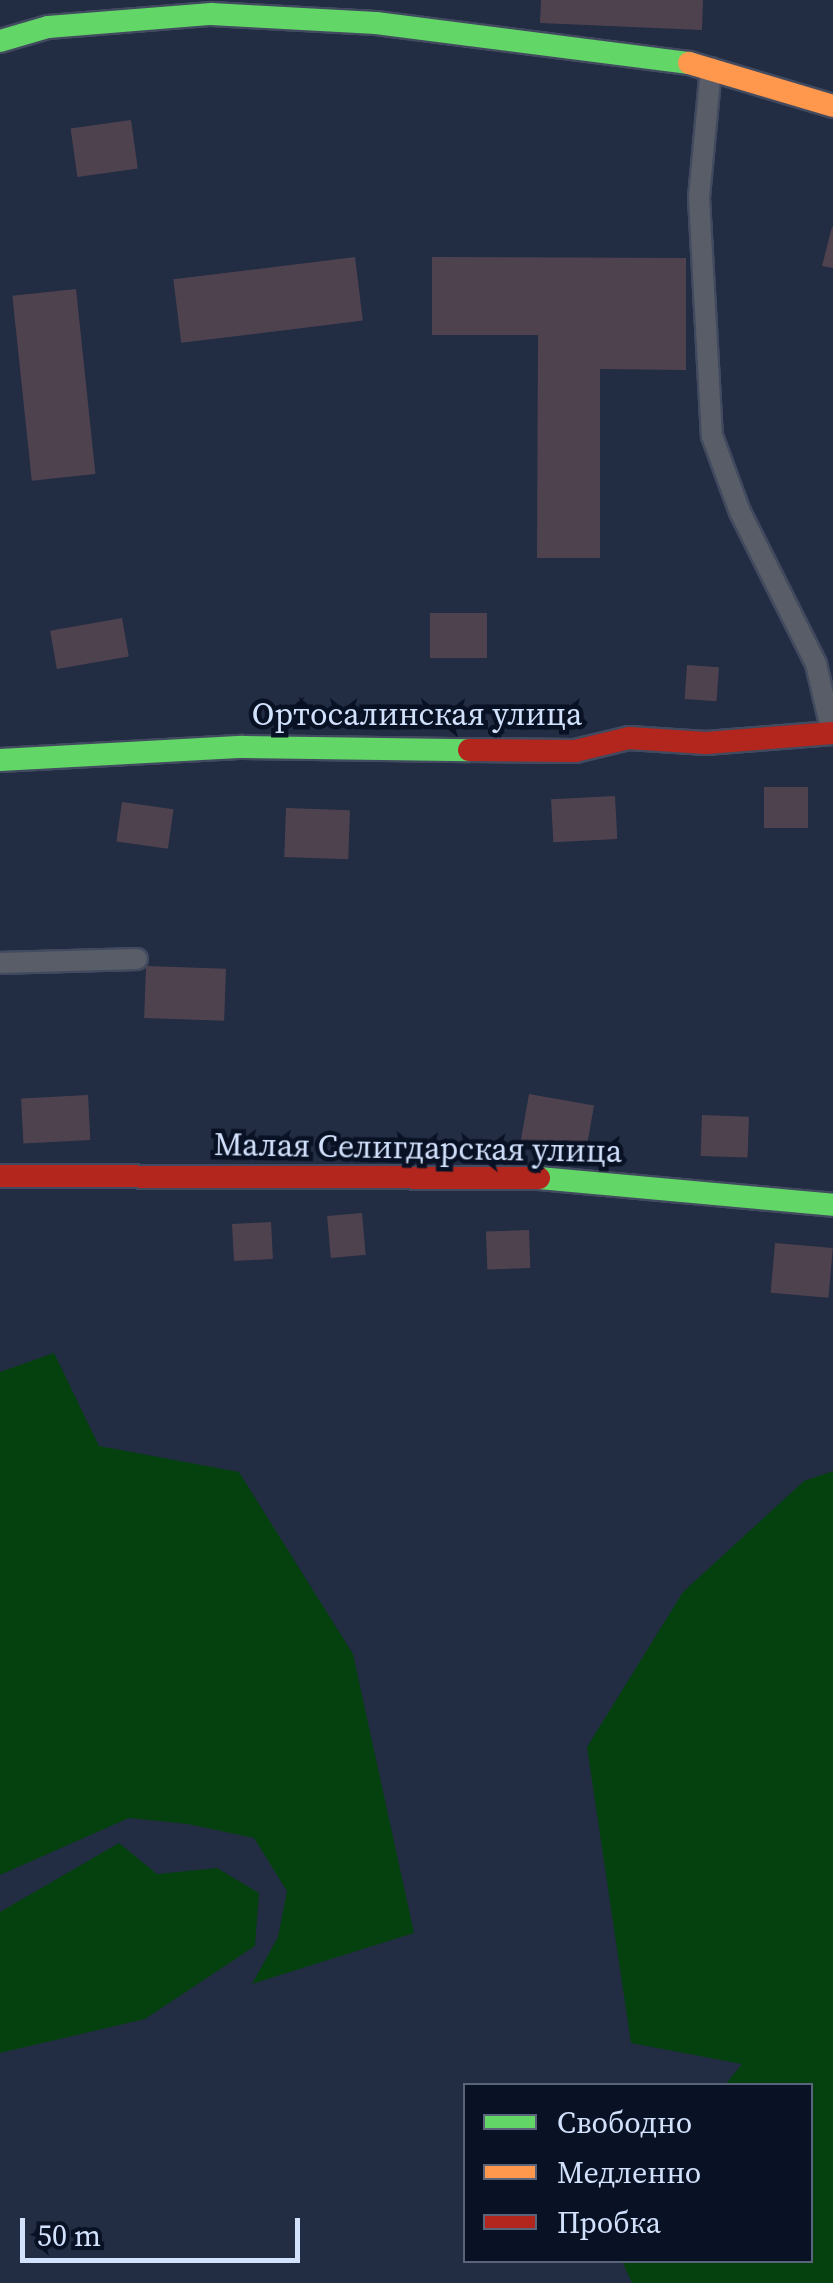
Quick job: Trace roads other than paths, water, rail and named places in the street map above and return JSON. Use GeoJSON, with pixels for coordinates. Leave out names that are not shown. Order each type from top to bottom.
{"type":"FeatureCollection","features":[{"type":"Feature","properties":{"kind":"street"},"geometry":{"type":"LineString","coordinates":[[0,41],[48,27],[210,14],[376,23],[711,66],[833,106]]}},
{"type":"Feature","properties":{"kind":"street","name":"Ортосалинская улица"},"geometry":{"type":"LineString","coordinates":[[0,760],[243,747],[575,751],[629,738],[706,742],[832,733]]}},
{"type":"Feature","properties":{"kind":"street","name":"Малая Селигдарская улица"},"geometry":{"type":"LineString","coordinates":[[0,1176],[600,1178],[833,1206]]}},
{"type":"Feature","properties":{"kind":"lane"},"geometry":{"type":"LineString","coordinates":[[711,66],[699,198],[712,436],[740,512],[816,664],[832,733]]}},
{"type":"Feature","properties":{"kind":"lane"},"geometry":{"type":"LineString","coordinates":[[0,963],[137,958]]}}]}
